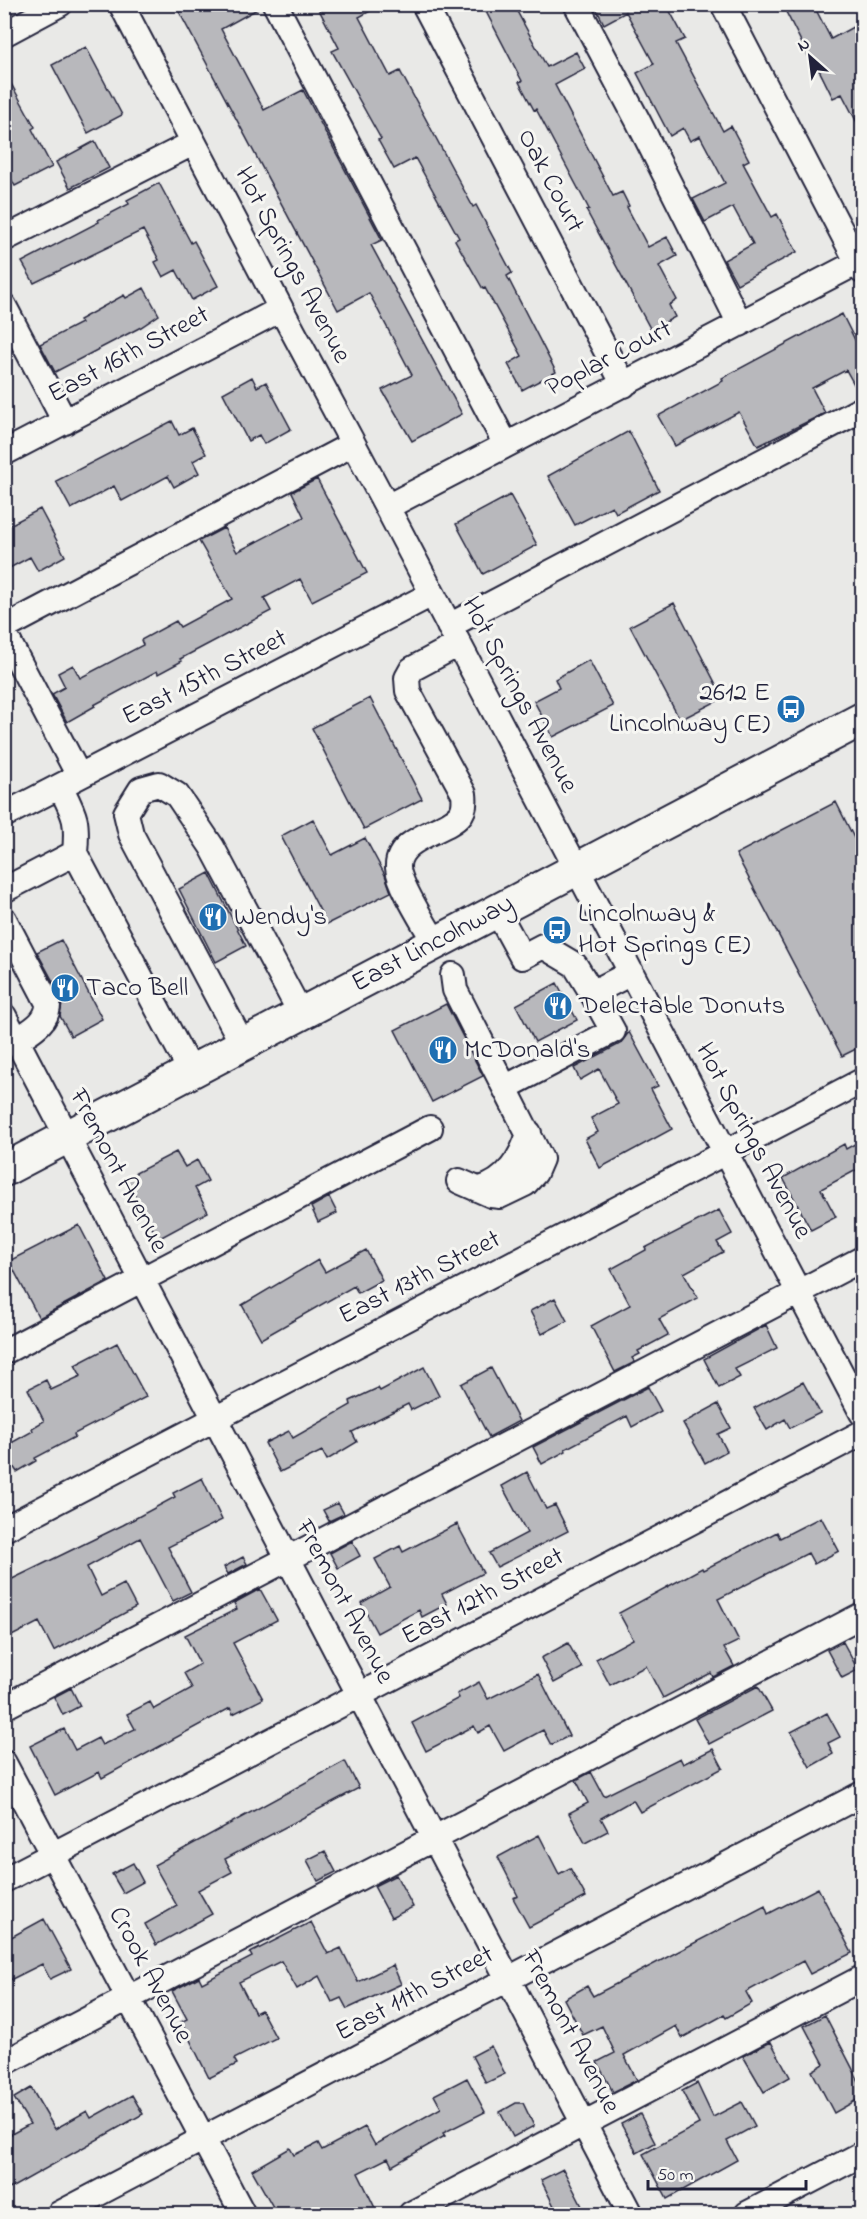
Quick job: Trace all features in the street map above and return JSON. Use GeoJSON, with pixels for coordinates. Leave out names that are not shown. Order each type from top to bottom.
{"type":"FeatureCollection","features":[{"type":"Feature","properties":{"kind":"main road","name":"East Lincolnway"},"geometry":{"type":"LineString","coordinates":[[4,1170],[862,719]]}},
{"type":"Feature","properties":{"kind":"street"},"geometry":{"type":"LineString","coordinates":[[4,34],[60,4]]}},
{"type":"Feature","properties":{"kind":"street","name":"Hot Springs Avenue"},"geometry":{"type":"LineString","coordinates":[[121,4],[862,1413]]}},
{"type":"Feature","properties":{"kind":"street"},"geometry":{"type":"LineString","coordinates":[[275,4],[506,446]]}},
{"type":"Feature","properties":{"kind":"street","name":"Oak Court"},"geometry":{"type":"LineString","coordinates":[[424,4],[624,385]]}},
{"type":"Feature","properties":{"kind":"street"},"geometry":{"type":"LineString","coordinates":[[576,4],[741,324]]}},
{"type":"Feature","properties":{"kind":"street"},"geometry":{"type":"LineString","coordinates":[[723,4],[860,266]]}},
{"type":"Feature","properties":{"kind":"street"},"geometry":{"type":"LineString","coordinates":[[4,239],[193,143]]}},
{"type":"Feature","properties":{"kind":"street","name":"Poplar Court"},"geometry":{"type":"LineString","coordinates":[[387,507],[741,324],[860,266]]}},
{"type":"Feature","properties":{"kind":"street"},"geometry":{"type":"LineString","coordinates":[[4,306],[65,422]]}},
{"type":"Feature","properties":{"kind":"street","name":"East 16th Street"},"geometry":{"type":"LineString","coordinates":[[4,453],[281,309]]}},
{"type":"Feature","properties":{"kind":"street"},"geometry":{"type":"LineString","coordinates":[[435,943],[402,881],[398,867],[400,855],[416,840],[459,817],[465,805],[465,794],[408,691],[407,678],[412,669],[454,635],[862,409]]}},
{"type":"Feature","properties":{"kind":"street"},"geometry":{"type":"LineString","coordinates":[[4,628],[353,444]]}},
{"type":"Feature","properties":{"kind":"street","name":"East 15th Street"},"geometry":{"type":"LineString","coordinates":[[4,815],[432,594]]}},
{"type":"Feature","properties":{"kind":"street"},"geometry":{"type":"LineString","coordinates":[[4,633],[69,781],[77,829],[75,853],[191,1072]]}},
{"type":"Feature","properties":{"kind":"street"},"geometry":{"type":"LineString","coordinates":[[123,753],[141,789]]}},
{"type":"Feature","properties":{"kind":"street"},"geometry":{"type":"LineString","coordinates":[[243,1045],[131,834],[126,813],[141,789],[159,784],[177,795],[212,847],[301,1014]]}},
{"type":"Feature","properties":{"kind":"street"},"geometry":{"type":"LineString","coordinates":[[4,890],[75,853]]}},
{"type":"Feature","properties":{"kind":"street"},"geometry":{"type":"LineString","coordinates":[[496,911],[522,957],[543,946],[575,966],[613,1031],[514,1083]]}},
{"type":"Feature","properties":{"kind":"street"},"geometry":{"type":"LineString","coordinates":[[4,919],[48,1003],[48,1009],[38,1026],[16,1040]]}},
{"type":"Feature","properties":{"kind":"street"},"geometry":{"type":"LineString","coordinates":[[592,993],[631,973]]}},
{"type":"Feature","properties":{"kind":"street"},"geometry":{"type":"LineString","coordinates":[[453,975],[455,990],[529,1133],[525,1150],[505,1176],[490,1186],[468,1185]]}},
{"type":"Feature","properties":{"kind":"street","name":"Fremont Avenue"},"geometry":{"type":"LineString","coordinates":[[5,1017],[631,2214]]}},
{"type":"Feature","properties":{"kind":"street","name":"East 13th Street"},"geometry":{"type":"LineString","coordinates":[[4,1529],[862,1081]]}},
{"type":"Feature","properties":{"kind":"street"},"geometry":{"type":"LineString","coordinates":[[4,1352],[430,1128]]}},
{"type":"Feature","properties":{"kind":"street"},"geometry":{"type":"LineString","coordinates":[[4,1707],[862,1259]]}},
{"type":"Feature","properties":{"kind":"street","name":"East 12th Street"},"geometry":{"type":"LineString","coordinates":[[4,1880],[862,1433]]}},
{"type":"Feature","properties":{"kind":"street"},"geometry":{"type":"LineString","coordinates":[[4,2063],[862,1615]]}},
{"type":"Feature","properties":{"kind":"street","name":"Crook Avenue"},"geometry":{"type":"LineString","coordinates":[[4,1763],[243,2214]]}},
{"type":"Feature","properties":{"kind":"street","name":"East 11th Street"},"geometry":{"type":"LineString","coordinates":[[59,2214],[862,1794]]}},
{"type":"Feature","properties":{"kind":"street"},"geometry":{"type":"LineString","coordinates":[[411,2214],[862,1978]]}},
{"type":"Feature","properties":{"kind":"street"},"geometry":{"type":"LineString","coordinates":[[747,2214],[862,2154]]}},
{"type":"Feature","properties":{"kind":"building"},"geometry":{"type":"Polygon","coordinates":[[[175,4],[261,4],[261,7],[221,29],[264,110],[303,90],[382,240],[371,245],[462,414],[412,441],[382,390],[412,375],[369,293],[338,310],[175,4]]]}},
{"type":"Feature","properties":{"kind":"building"},"geometry":{"type":"Polygon","coordinates":[[[316,4],[383,4],[359,17],[390,76],[400,71],[473,207],[476,205],[512,273],[507,276],[556,372],[522,390],[508,364],[522,356],[485,288],[483,289],[455,240],[459,238],[415,158],[394,169],[378,140],[381,139],[332,51],[339,48],[316,4]]]}},
{"type":"Feature","properties":{"kind":"building"},"geometry":{"type":"Polygon","coordinates":[[[482,4],[513,4],[547,67],[576,52],[585,69],[555,85],[613,196],[622,192],[629,206],[627,207],[648,247],[667,237],[677,256],[659,266],[677,300],[669,305],[675,317],[651,330],[586,210],[589,209],[536,109],[534,110],[519,82],[522,81],[482,4]]]}},
{"type":"Feature","properties":{"kind":"building"},"geometry":{"type":"Polygon","coordinates":[[[594,4],[666,4],[685,39],[676,43],[723,131],[731,126],[749,160],[743,163],[772,217],[777,214],[797,252],[737,284],[724,260],[753,244],[733,207],[705,222],[693,199],[725,183],[700,136],[690,141],[683,128],[670,136],[637,73],[654,64],[626,12],[604,24],[594,4]]]}},
{"type":"Feature","properties":{"kind":"building"},"geometry":{"type":"Polygon","coordinates":[[[782,4],[813,4],[831,39],[862,22],[862,132],[842,94],[833,98],[819,70],[816,71],[782,4]]]}},
{"type":"Feature","properties":{"kind":"building"},"geometry":{"type":"Polygon","coordinates":[[[86,47],[122,115],[88,133],[52,65],[86,47]]]}},
{"type":"Feature","properties":{"kind":"building"},"geometry":{"type":"Polygon","coordinates":[[[4,71],[35,127],[32,129],[52,167],[15,186],[4,166],[4,71]]]}},
{"type":"Feature","properties":{"kind":"building"},"geometry":{"type":"Polygon","coordinates":[[[95,141],[109,168],[70,188],[56,162],[95,141]]]}},
{"type":"Feature","properties":{"kind":"building"},"geometry":{"type":"Polygon","coordinates":[[[159,183],[191,243],[194,241],[218,286],[192,300],[176,270],[163,277],[155,262],[159,260],[143,230],[34,283],[22,262],[99,222],[98,220],[129,204],[127,200],[159,183]]]}},
{"type":"Feature","properties":{"kind":"building"},"geometry":{"type":"Polygon","coordinates":[[[144,288],[159,315],[141,327],[55,372],[40,344],[81,323],[79,320],[124,295],[126,298],[144,288]]]}},
{"type":"Feature","properties":{"kind":"building"},"geometry":{"type":"Polygon","coordinates":[[[842,314],[862,354],[862,395],[846,370],[812,388],[825,413],[758,446],[739,412],[675,446],[658,416],[723,381],[722,378],[842,314]]]}},
{"type":"Feature","properties":{"kind":"building"},"geometry":{"type":"Polygon","coordinates":[[[252,377],[257,387],[266,382],[291,429],[264,444],[259,435],[248,441],[223,393],[252,377]]]}},
{"type":"Feature","properties":{"kind":"building"},"geometry":{"type":"Polygon","coordinates":[[[172,421],[179,435],[192,428],[206,454],[193,461],[199,473],[174,487],[168,476],[122,501],[114,486],[71,509],[56,481],[172,421]]]}},
{"type":"Feature","properties":{"kind":"building"},"geometry":{"type":"Polygon","coordinates":[[[629,431],[659,490],[616,513],[612,506],[575,525],[548,476],[629,431]]]}},
{"type":"Feature","properties":{"kind":"building"},"geometry":{"type":"Polygon","coordinates":[[[317,479],[367,573],[312,601],[300,579],[264,598],[271,611],[180,659],[182,661],[158,674],[157,671],[94,705],[67,722],[52,694],[65,687],[58,673],[73,665],[80,678],[143,645],[141,640],[176,621],[180,627],[232,599],[199,541],[224,528],[237,552],[304,517],[292,492],[317,479]]]}},
{"type":"Feature","properties":{"kind":"building"},"geometry":{"type":"Polygon","coordinates":[[[510,495],[537,545],[483,574],[456,524],[510,495]]]}},
{"type":"Feature","properties":{"kind":"building"},"geometry":{"type":"Polygon","coordinates":[[[40,509],[65,556],[38,571],[30,557],[4,571],[4,528],[40,509]]]}},
{"type":"Feature","properties":{"kind":"building"},"geometry":{"type":"Polygon","coordinates":[[[674,603],[723,698],[680,720],[630,626],[674,603]]]}},
{"type":"Feature","properties":{"kind":"building"},"geometry":{"type":"Polygon","coordinates":[[[589,660],[613,706],[553,737],[534,701],[559,688],[555,679],[589,660]]]}},
{"type":"Feature","properties":{"kind":"building"},"geometry":{"type":"Polygon","coordinates":[[[370,698],[422,799],[364,829],[312,728],[370,698]]]}},
{"type":"Feature","properties":{"kind":"building"},"geometry":{"type":"Polygon","coordinates":[[[836,802],[862,854],[862,1046],[842,1056],[736,854],[836,802]]]}},
{"type":"Feature","properties":{"kind":"building"},"geometry":{"type":"Polygon","coordinates":[[[313,819],[332,855],[365,838],[385,875],[391,892],[327,924],[281,836],[313,819]]]}},
{"type":"Feature","properties":{"kind":"building","name":"Wendy's"},"geometry":{"type":"Polygon","coordinates":[[[209,873],[246,946],[216,962],[179,889],[209,873]]]}},
{"type":"Feature","properties":{"kind":"building","name":"Taco Bell"},"geometry":{"type":"Polygon","coordinates":[[[61,940],[102,1019],[71,1036],[60,1016],[61,996],[37,952],[61,940]]]}},
{"type":"Feature","properties":{"kind":"building"},"geometry":{"type":"Polygon","coordinates":[[[557,983],[577,1020],[535,1042],[516,1005],[557,983]]]}},
{"type":"Feature","properties":{"kind":"building"},"geometry":{"type":"Polygon","coordinates":[[[446,1004],[483,1076],[432,1102],[395,1030],[446,1004]]]}},
{"type":"Feature","properties":{"kind":"building"},"geometry":{"type":"Polygon","coordinates":[[[629,1032],[658,1086],[651,1089],[672,1129],[600,1168],[585,1139],[598,1132],[591,1118],[618,1104],[599,1069],[580,1080],[574,1068],[620,1044],[629,1032]]]}},
{"type":"Feature","properties":{"kind":"building"},"geometry":{"type":"Polygon","coordinates":[[[862,1140],[862,1167],[821,1189],[836,1217],[811,1230],[783,1178],[844,1144],[846,1149],[862,1140]]]}},
{"type":"Feature","properties":{"kind":"building"},"geometry":{"type":"Polygon","coordinates":[[[176,1152],[185,1167],[197,1160],[208,1181],[195,1188],[208,1212],[158,1239],[126,1178],[176,1152]]]}},
{"type":"Feature","properties":{"kind":"building"},"geometry":{"type":"Polygon","coordinates":[[[329,1197],[337,1213],[318,1222],[311,1207],[329,1197]]]}},
{"type":"Feature","properties":{"kind":"building"},"geometry":{"type":"Polygon","coordinates":[[[719,1210],[732,1234],[717,1242],[723,1252],[684,1273],[698,1298],[659,1319],[668,1335],[638,1351],[640,1354],[632,1358],[635,1362],[615,1372],[591,1326],[630,1305],[611,1269],[646,1250],[645,1248],[719,1210]]]}},
{"type":"Feature","properties":{"kind":"building"},"geometry":{"type":"Polygon","coordinates":[[[79,1225],[108,1281],[39,1318],[9,1261],[79,1225]]]}},
{"type":"Feature","properties":{"kind":"building"},"geometry":{"type":"Polygon","coordinates":[[[366,1250],[382,1280],[358,1293],[354,1286],[261,1339],[242,1305],[318,1260],[325,1272],[366,1250]]]}},
{"type":"Feature","properties":{"kind":"building"},"geometry":{"type":"Polygon","coordinates":[[[555,1298],[567,1321],[542,1334],[530,1311],[555,1298]]]}},
{"type":"Feature","properties":{"kind":"building"},"geometry":{"type":"Polygon","coordinates":[[[766,1325],[777,1348],[735,1369],[740,1377],[719,1388],[704,1359],[766,1325]]]}},
{"type":"Feature","properties":{"kind":"building"},"geometry":{"type":"Polygon","coordinates":[[[117,1343],[146,1397],[74,1434],[75,1437],[35,1458],[36,1461],[17,1472],[13,1466],[4,1471],[4,1447],[33,1431],[32,1428],[44,1421],[28,1389],[46,1380],[51,1390],[81,1376],[75,1365],[117,1343]]]}},
{"type":"Feature","properties":{"kind":"building"},"geometry":{"type":"Polygon","coordinates":[[[424,1367],[439,1396],[411,1410],[408,1404],[352,1432],[357,1442],[327,1460],[322,1451],[280,1472],[265,1443],[289,1431],[293,1438],[351,1405],[350,1401],[378,1388],[380,1391],[424,1367]]]}},
{"type":"Feature","properties":{"kind":"building"},"geometry":{"type":"Polygon","coordinates":[[[491,1368],[519,1421],[489,1437],[461,1384],[491,1368]]]}},
{"type":"Feature","properties":{"kind":"building"},"geometry":{"type":"Polygon","coordinates":[[[803,1382],[820,1413],[790,1428],[785,1419],[767,1430],[754,1408],[803,1382]]]}},
{"type":"Feature","properties":{"kind":"building"},"geometry":{"type":"Polygon","coordinates":[[[648,1387],[661,1411],[632,1427],[627,1416],[542,1464],[533,1447],[648,1387]]]}},
{"type":"Feature","properties":{"kind":"building"},"geometry":{"type":"Polygon","coordinates":[[[718,1404],[731,1428],[718,1434],[727,1451],[705,1463],[683,1423],[718,1404]]]}},
{"type":"Feature","properties":{"kind":"building"},"geometry":{"type":"Polygon","coordinates":[[[527,1472],[546,1509],[555,1505],[568,1531],[497,1567],[489,1553],[527,1533],[502,1486],[527,1472]]]}},
{"type":"Feature","properties":{"kind":"building"},"geometry":{"type":"Polygon","coordinates":[[[202,1478],[222,1520],[168,1547],[191,1592],[173,1601],[140,1538],[87,1567],[101,1596],[124,1584],[136,1607],[54,1651],[39,1622],[4,1640],[4,1583],[123,1525],[175,1497],[173,1493],[202,1478]]]}},
{"type":"Feature","properties":{"kind":"building"},"geometry":{"type":"Polygon","coordinates":[[[338,1503],[344,1514],[329,1521],[323,1510],[338,1503]]]}},
{"type":"Feature","properties":{"kind":"building"},"geometry":{"type":"Polygon","coordinates":[[[821,1517],[839,1551],[814,1564],[808,1553],[718,1599],[739,1641],[724,1648],[734,1666],[713,1677],[711,1673],[663,1698],[646,1666],[610,1685],[596,1659],[633,1639],[619,1613],[702,1568],[703,1570],[777,1532],[780,1538],[821,1517]]]}},
{"type":"Feature","properties":{"kind":"building"},"geometry":{"type":"Polygon","coordinates":[[[457,1524],[483,1573],[442,1594],[447,1604],[422,1617],[419,1610],[377,1633],[361,1603],[390,1587],[375,1559],[400,1546],[403,1552],[457,1524]]]}},
{"type":"Feature","properties":{"kind":"building"},"geometry":{"type":"Polygon","coordinates":[[[352,1541],[360,1556],[338,1568],[330,1553],[352,1541]]]}},
{"type":"Feature","properties":{"kind":"building"},"geometry":{"type":"Polygon","coordinates":[[[243,1557],[247,1564],[228,1574],[224,1567],[243,1557]]]}},
{"type":"Feature","properties":{"kind":"building"},"geometry":{"type":"Polygon","coordinates":[[[260,1589],[277,1620],[233,1643],[263,1699],[233,1714],[230,1708],[102,1778],[99,1772],[55,1795],[30,1746],[64,1729],[75,1750],[98,1738],[102,1745],[135,1729],[127,1714],[150,1702],[154,1709],[192,1688],[184,1673],[200,1664],[185,1635],[237,1609],[234,1603],[260,1589]]]}},
{"type":"Feature","properties":{"kind":"building"},"geometry":{"type":"Polygon","coordinates":[[[843,1642],[858,1670],[842,1678],[827,1650],[843,1642]]]}},
{"type":"Feature","properties":{"kind":"building"},"geometry":{"type":"Polygon","coordinates":[[[568,1643],[582,1668],[554,1683],[541,1658],[568,1643]]]}},
{"type":"Feature","properties":{"kind":"building"},"geometry":{"type":"Polygon","coordinates":[[[538,1674],[569,1736],[551,1745],[543,1730],[504,1751],[490,1726],[478,1733],[474,1726],[426,1751],[412,1723],[459,1698],[457,1694],[479,1682],[488,1699],[538,1674]]]}},
{"type":"Feature","properties":{"kind":"building"},"geometry":{"type":"Polygon","coordinates":[[[758,1686],[772,1711],[709,1744],[695,1719],[758,1686]]]}},
{"type":"Feature","properties":{"kind":"building"},"geometry":{"type":"Polygon","coordinates":[[[71,1688],[80,1706],[63,1715],[54,1697],[71,1688]]]}},
{"type":"Feature","properties":{"kind":"building"},"geometry":{"type":"Polygon","coordinates":[[[827,1713],[840,1737],[828,1743],[833,1754],[810,1767],[791,1732],[827,1713]]]}},
{"type":"Feature","properties":{"kind":"building"},"geometry":{"type":"Polygon","coordinates":[[[713,1749],[723,1768],[640,1812],[633,1800],[601,1818],[608,1831],[585,1843],[569,1813],[588,1803],[576,1780],[591,1772],[604,1796],[680,1758],[683,1764],[713,1749]]]}},
{"type":"Feature","properties":{"kind":"building"},"geometry":{"type":"Polygon","coordinates":[[[345,1761],[359,1788],[225,1859],[232,1872],[198,1890],[212,1914],[156,1945],[145,1924],[177,1906],[154,1865],[345,1761]]]}},
{"type":"Feature","properties":{"kind":"building"},"geometry":{"type":"Polygon","coordinates":[[[539,1835],[559,1874],[570,1868],[586,1897],[529,1927],[513,1898],[518,1896],[498,1857],[539,1835]]]}},
{"type":"Feature","properties":{"kind":"building"},"geometry":{"type":"Polygon","coordinates":[[[325,1851],[336,1872],[318,1881],[307,1860],[325,1851]]]}},
{"type":"Feature","properties":{"kind":"building"},"geometry":{"type":"Polygon","coordinates":[[[133,1863],[143,1882],[123,1893],[112,1874],[133,1863]]]}},
{"type":"Feature","properties":{"kind":"building"},"geometry":{"type":"Polygon","coordinates":[[[396,1875],[413,1907],[391,1918],[374,1886],[396,1875]]]}},
{"type":"Feature","properties":{"kind":"building"},"geometry":{"type":"Polygon","coordinates":[[[818,1888],[852,1953],[810,1974],[803,1961],[746,1992],[752,2003],[726,2018],[724,2015],[682,2038],[676,2026],[624,2055],[637,2080],[613,2092],[597,2062],[615,2053],[602,2026],[583,2035],[564,1999],[587,1986],[593,1996],[765,1906],[768,1914],[818,1888]]]}},
{"type":"Feature","properties":{"kind":"building"},"geometry":{"type":"Polygon","coordinates":[[[44,1919],[71,1969],[50,1979],[42,1964],[4,1983],[4,1941],[44,1919]]]}},
{"type":"Feature","properties":{"kind":"building"},"geometry":{"type":"Polygon","coordinates":[[[311,1922],[328,1954],[341,1948],[358,1982],[393,1965],[401,1984],[347,2009],[341,1998],[332,2002],[319,1976],[297,1989],[281,1961],[239,1982],[255,2013],[261,2010],[276,2038],[234,2059],[237,2064],[209,2078],[181,2022],[187,2019],[172,1991],[199,1977],[202,1983],[252,1957],[250,1953],[311,1922]]]}},
{"type":"Feature","properties":{"kind":"building"},"geometry":{"type":"Polygon","coordinates":[[[825,2015],[862,2087],[862,2097],[834,2113],[812,2071],[824,2064],[804,2026],[825,2015]]]}},
{"type":"Feature","properties":{"kind":"building"},"geometry":{"type":"Polygon","coordinates":[[[771,2042],[790,2077],[764,2092],[743,2056],[771,2042]]]}},
{"type":"Feature","properties":{"kind":"building"},"geometry":{"type":"Polygon","coordinates":[[[491,2046],[505,2074],[486,2083],[472,2056],[491,2046]]]}},
{"type":"Feature","properties":{"kind":"building"},"geometry":{"type":"Polygon","coordinates":[[[467,2078],[485,2112],[443,2133],[445,2136],[392,2166],[388,2158],[358,2173],[378,2214],[277,2214],[252,2170],[290,2148],[294,2155],[318,2143],[322,2150],[365,2127],[375,2145],[441,2108],[434,2095],[467,2078]]]}},
{"type":"Feature","properties":{"kind":"building"},"geometry":{"type":"Polygon","coordinates":[[[697,2083],[713,2117],[742,2102],[755,2126],[727,2141],[737,2160],[667,2199],[643,2154],[699,2124],[682,2091],[697,2083]]]}},
{"type":"Feature","properties":{"kind":"building"},"geometry":{"type":"Polygon","coordinates":[[[31,2088],[55,2129],[87,2111],[91,2118],[132,2095],[143,2114],[4,2192],[4,2138],[30,2124],[14,2098],[31,2088]]]}},
{"type":"Feature","properties":{"kind":"building"},"geometry":{"type":"Polygon","coordinates":[[[516,2103],[523,2103],[534,2126],[513,2137],[500,2112],[516,2103]]]}},
{"type":"Feature","properties":{"kind":"building"},"geometry":{"type":"Polygon","coordinates":[[[640,2114],[655,2143],[637,2153],[621,2124],[640,2114]]]}},
{"type":"Feature","properties":{"kind":"building"},"geometry":{"type":"Polygon","coordinates":[[[563,2169],[586,2214],[558,2214],[541,2180],[563,2169]]]}},
{"type":"Feature","properties":{"kind":"place","name":"2612 E Lincolnway (E)"},"geometry":{"type":"Point","coordinates":[791,709]}},
{"type":"Feature","properties":{"kind":"place","name":"Wendy's"},"geometry":{"type":"Point","coordinates":[213,917]}},
{"type":"Feature","properties":{"kind":"place","name":"Lincolnway & Hot Springs (E)"},"geometry":{"type":"Point","coordinates":[557,930]}},
{"type":"Feature","properties":{"kind":"place","name":"Taco Bell"},"geometry":{"type":"Point","coordinates":[65,988]}},
{"type":"Feature","properties":{"kind":"place","name":"Delectable Donuts"},"geometry":{"type":"Point","coordinates":[558,1006]}},
{"type":"Feature","properties":{"kind":"place","name":"McDonald's"},"geometry":{"type":"Point","coordinates":[443,1050]}}]}
